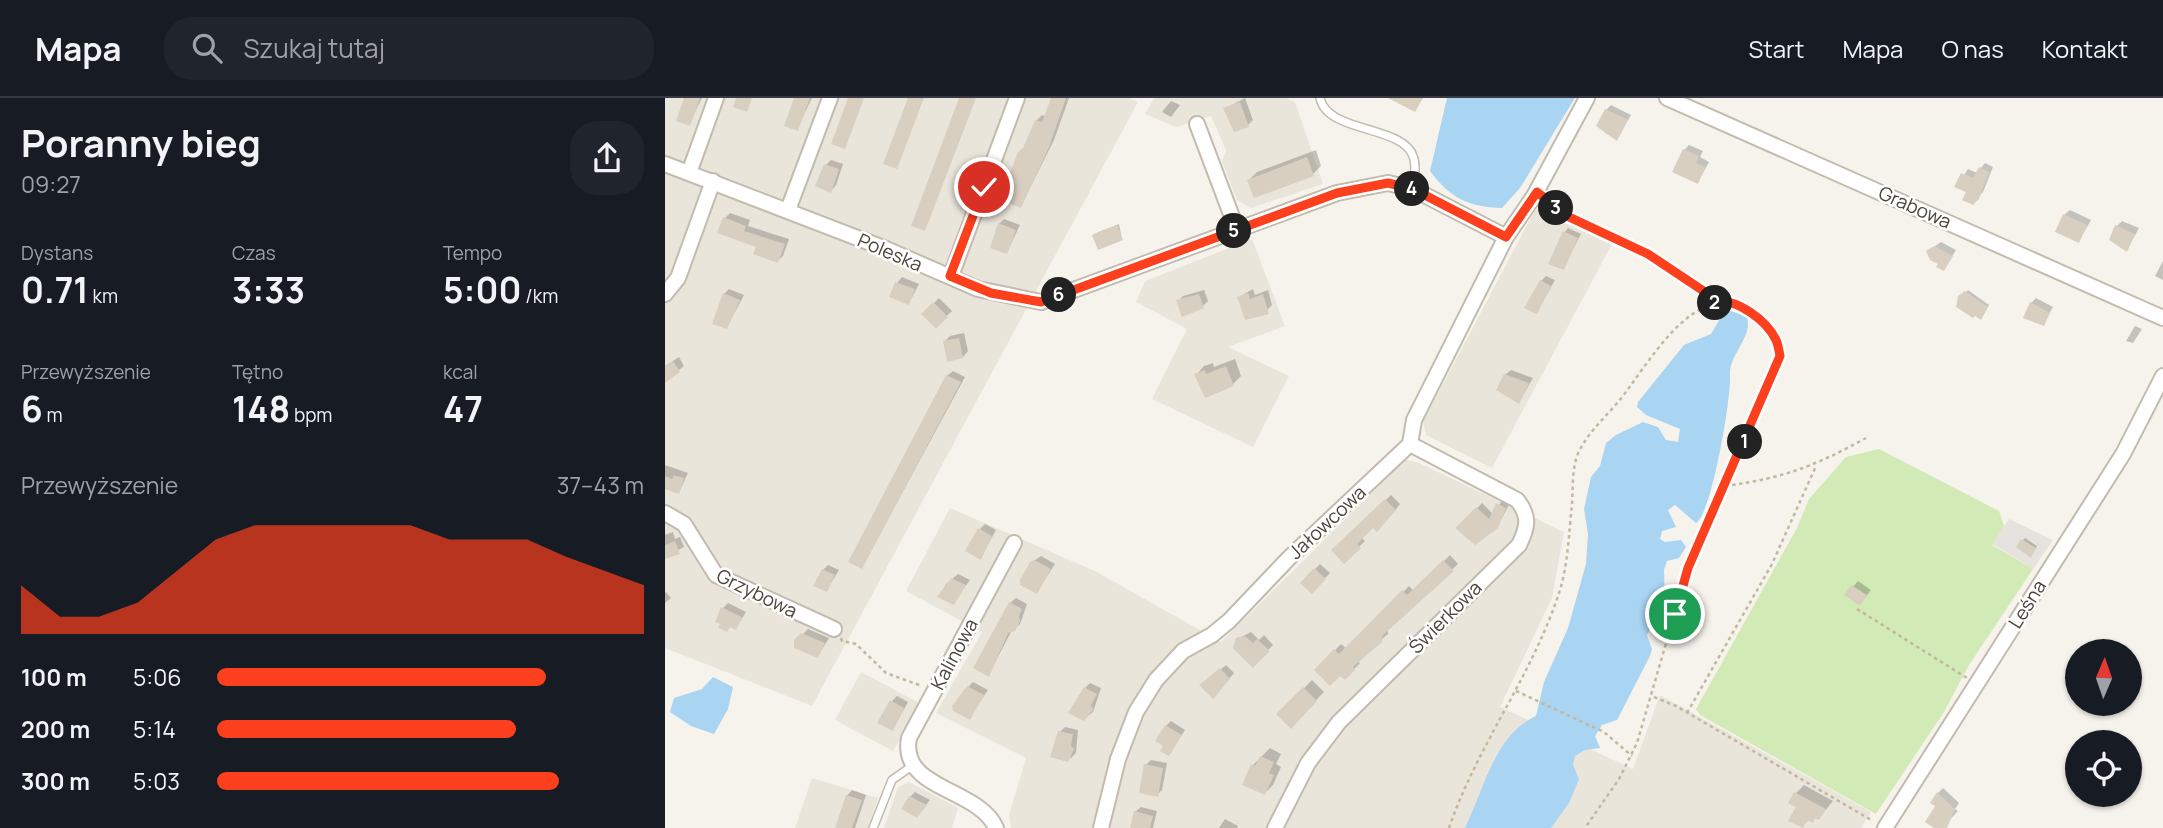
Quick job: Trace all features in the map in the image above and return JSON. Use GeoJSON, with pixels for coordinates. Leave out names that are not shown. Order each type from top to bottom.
{"type":"FeatureCollection","features":[{"type":"Feature","properties":{"kind":"street"},"geometry":{"type":"LineString","coordinates":[[689,173],[716,98]]}},
{"type":"Feature","properties":{"kind":"street"},"geometry":{"type":"LineString","coordinates":[[787,210],[830,98]]}},
{"type":"Feature","properties":{"kind":"street"},"geometry":{"type":"LineString","coordinates":[[950,276],[1017,98]]}},
{"type":"Feature","properties":{"kind":"street"},"geometry":{"type":"LineString","coordinates":[[1410,444],[1413,420],[1506,237],[1535,194],[1587,98]]}},
{"type":"Feature","properties":{"kind":"street","name":"Grabowa"},"geometry":{"type":"LineString","coordinates":[[1667,98],[2163,318]]}},
{"type":"Feature","properties":{"kind":"street"},"geometry":{"type":"LineString","coordinates":[[1197,124],[1237,230]]}},
{"type":"Feature","properties":{"kind":"street","name":"Poleska"},"geometry":{"type":"LineString","coordinates":[[665,164],[787,210],[991,293],[1041,302],[1337,193],[1388,183],[1413,189],[1506,237]]}},
{"type":"Feature","properties":{"kind":"street"},"geometry":{"type":"LineString","coordinates":[[665,294],[678,278],[713,181]]}},
{"type":"Feature","properties":{"kind":"street","name":"Leśna"},"geometry":{"type":"LineString","coordinates":[[1880,826],[1976,684],[2123,454],[2163,376]]}},
{"type":"Feature","properties":{"kind":"street","name":"Jałowcowa"},"geometry":{"type":"LineString","coordinates":[[1101,828],[1118,759],[1136,712],[1156,680],[1183,651],[1212,635],[1229,621],[1289,558],[1410,444]]}},
{"type":"Feature","properties":{"kind":"street","name":"Świerkowa"},"geometry":{"type":"LineString","coordinates":[[1275,828],[1308,762],[1339,722],[1519,545],[1525,533],[1525,510],[1517,500],[1410,444]]}},
{"type":"Feature","properties":{"kind":"street","name":"Grzybowa"},"geometry":{"type":"LineString","coordinates":[[665,513],[684,524],[716,575],[834,629]]}},
{"type":"Feature","properties":{"kind":"street","name":"Kalinowa"},"geometry":{"type":"LineString","coordinates":[[912,766],[906,753],[909,738],[1014,543]]}},
{"type":"Feature","properties":{"kind":"street"},"geometry":{"type":"LineString","coordinates":[[912,766],[986,814],[996,828]]}},
{"type":"Feature","properties":{"kind":"lane"},"geometry":{"type":"LineString","coordinates":[[1320,98],[1329,114],[1406,146],[1415,160],[1413,189]]}},
{"type":"Feature","properties":{"kind":"lane"},"geometry":{"type":"LineString","coordinates":[[873,828],[892,780],[912,766]]}},
{"type":"Feature","properties":{"kind":"path"},"geometry":{"type":"LineString","coordinates":[[1535,194],[1567,216],[1648,254],[1702,290],[1715,303]]}},
{"type":"Feature","properties":{"kind":"path"},"geometry":{"type":"LineString","coordinates":[[1449,828],[1461,793],[1516,691],[1560,590],[1577,456],[1591,430],[1619,401],[1667,335],[1722,301],[1739,306],[1753,315],[1775,338],[1780,356],[1688,568],[1653,697],[1632,756],[1585,828]]}},
{"type":"Feature","properties":{"kind":"path"},"geometry":{"type":"LineString","coordinates":[[1725,486],[1760,481],[1816,466],[1866,438]]}},
{"type":"Feature","properties":{"kind":"path"},"geometry":{"type":"LineString","coordinates":[[1686,713],[1772,564],[1816,466]]}},
{"type":"Feature","properties":{"kind":"path"},"geometry":{"type":"LineString","coordinates":[[1857,609],[1976,684]]}},
{"type":"Feature","properties":{"kind":"path"},"geometry":{"type":"LineString","coordinates":[[834,629],[842,641],[856,643],[886,673],[935,689]]}},
{"type":"Feature","properties":{"kind":"path"},"geometry":{"type":"LineString","coordinates":[[1516,691],[1604,732],[1632,756]]}},
{"type":"Feature","properties":{"kind":"path"},"geometry":{"type":"LineString","coordinates":[[1653,697],[1686,713],[1880,826]]}},
{"type":"Feature","properties":{"kind":"shaded area"},"geometry":{"type":"Polygon","coordinates":[[[665,98],[1129,98],[1138,102],[812,706],[665,648],[665,98]]]}},
{"type":"Feature","properties":{"kind":"shaded area"},"geometry":{"type":"Polygon","coordinates":[[[1154,98],[1286,98],[1295,102],[1323,184],[1251,208],[1237,200],[1222,161],[1226,150],[1211,116],[1176,127],[1145,114],[1154,98]]]}},
{"type":"Feature","properties":{"kind":"shaded area"},"geometry":{"type":"Polygon","coordinates":[[[1536,208],[1613,242],[1492,468],[1426,435],[1423,422],[1536,208]]]}},
{"type":"Feature","properties":{"kind":"shaded area"},"geometry":{"type":"Polygon","coordinates":[[[1252,239],[1285,326],[1228,347],[1289,376],[1253,447],[1152,399],[1187,329],[1136,302],[1145,281],[1252,239]]]}},
{"type":"Feature","properties":{"kind":"shaded area"},"geometry":{"type":"Polygon","coordinates":[[[1405,460],[1417,462],[1564,532],[1552,598],[1500,707],[1633,769],[1660,695],[1871,812],[1861,828],[1011,828],[1009,815],[1026,758],[936,713],[982,632],[906,591],[950,508],[1095,571],[1221,642],[1405,460]]]}},
{"type":"Feature","properties":{"kind":"shaded area"},"geometry":{"type":"Polygon","coordinates":[[[2009,519],[2053,540],[2033,569],[1992,544],[2009,519]]]}},
{"type":"Feature","properties":{"kind":"shaded area"},"geometry":{"type":"Polygon","coordinates":[[[861,672],[921,704],[893,751],[835,720],[861,672]]]}},
{"type":"Feature","properties":{"kind":"shaded area"},"geometry":{"type":"Polygon","coordinates":[[[812,778],[878,798],[868,828],[795,828],[812,778]]]}},
{"type":"Feature","properties":{"kind":"shaded area"},"geometry":{"type":"Polygon","coordinates":[[[909,782],[958,808],[952,828],[884,828],[898,787],[909,782]]]}},
{"type":"Feature","properties":{"kind":"green space"},"geometry":{"type":"Polygon","coordinates":[[[1879,449],[1999,511],[2004,526],[1992,545],[2033,569],[1969,665],[1944,712],[1876,814],[1700,715],[1696,709],[1797,528],[1809,499],[1846,457],[1879,449]]]}},
{"type":"Feature","properties":{"kind":"water"},"geometry":{"type":"Polygon","coordinates":[[[1447,98],[1575,98],[1520,188],[1502,208],[1479,206],[1461,199],[1445,188],[1430,171],[1447,98]]]}},
{"type":"Feature","properties":{"kind":"water"},"geometry":{"type":"Polygon","coordinates":[[[1730,311],[1747,316],[1748,324],[1731,368],[1714,478],[1702,515],[1696,523],[1675,505],[1668,510],[1676,527],[1662,531],[1660,539],[1665,542],[1681,540],[1686,547],[1679,558],[1667,561],[1664,570],[1665,601],[1647,635],[1652,649],[1650,656],[1617,720],[1602,725],[1595,736],[1600,748],[1585,750],[1575,756],[1573,765],[1579,779],[1569,803],[1551,828],[1465,828],[1501,749],[1522,724],[1536,716],[1544,682],[1568,628],[1586,564],[1588,534],[1584,509],[1591,477],[1600,466],[1606,443],[1643,422],[1658,427],[1666,440],[1678,442],[1680,429],[1646,415],[1637,407],[1638,402],[1684,345],[1711,334],[1721,317],[1730,311]]]}},
{"type":"Feature","properties":{"kind":"water"},"geometry":{"type":"Polygon","coordinates":[[[713,677],[733,687],[728,709],[714,734],[691,726],[670,712],[674,698],[702,689],[713,677]]]}},
{"type":"Feature","properties":{"kind":"building"},"geometry":{"type":"Polygon","coordinates":[[[684,98],[700,98],[690,126],[676,121],[684,98]]]}},
{"type":"Feature","properties":{"kind":"building"},"geometry":{"type":"Polygon","coordinates":[[[736,98],[752,98],[747,112],[733,107],[736,98]]]}},
{"type":"Feature","properties":{"kind":"building"},"geometry":{"type":"Polygon","coordinates":[[[794,98],[810,98],[798,131],[784,126],[794,98]]]}},
{"type":"Feature","properties":{"kind":"building"},"geometry":{"type":"Polygon","coordinates":[[[848,98],[864,98],[845,149],[831,144],[848,98]]]}},
{"type":"Feature","properties":{"kind":"building"},"geometry":{"type":"Polygon","coordinates":[[[908,98],[924,98],[897,169],[883,164],[908,98]]]}},
{"type":"Feature","properties":{"kind":"building"},"geometry":{"type":"Polygon","coordinates":[[[959,98],[976,98],[925,231],[911,226],[959,98]]]}},
{"type":"Feature","properties":{"kind":"building"},"geometry":{"type":"Polygon","coordinates":[[[1051,98],[1066,98],[1049,147],[1021,208],[1000,200],[1018,152],[1023,148],[1035,120],[1042,122],[1051,98]]]}},
{"type":"Feature","properties":{"kind":"building"},"geometry":{"type":"Polygon","coordinates":[[[1388,98],[1423,98],[1415,112],[1388,98]]]}},
{"type":"Feature","properties":{"kind":"building"},"geometry":{"type":"Polygon","coordinates":[[[1240,102],[1249,127],[1234,132],[1223,108],[1240,102]]]}},
{"type":"Feature","properties":{"kind":"building"},"geometry":{"type":"Polygon","coordinates":[[[1605,109],[1628,120],[1617,141],[1596,126],[1605,109]]]}},
{"type":"Feature","properties":{"kind":"building"},"geometry":{"type":"Polygon","coordinates":[[[1683,149],[1699,156],[1696,163],[1705,167],[1698,184],[1672,172],[1683,149]]]}},
{"type":"Feature","properties":{"kind":"building"},"geometry":{"type":"Polygon","coordinates":[[[1307,157],[1314,176],[1254,198],[1247,180],[1307,157]]]}},
{"type":"Feature","properties":{"kind":"building"},"geometry":{"type":"Polygon","coordinates":[[[824,164],[839,169],[831,193],[815,186],[824,164]]]}},
{"type":"Feature","properties":{"kind":"building"},"geometry":{"type":"Polygon","coordinates":[[[1979,167],[1989,172],[1979,199],[1973,205],[1962,200],[1966,192],[1954,187],[1961,173],[1973,178],[1979,167]]]}},
{"type":"Feature","properties":{"kind":"building"},"geometry":{"type":"Polygon","coordinates":[[[2063,214],[2087,225],[2079,243],[2055,232],[2063,214]]]}},
{"type":"Feature","properties":{"kind":"building"},"geometry":{"type":"Polygon","coordinates":[[[723,217],[746,226],[744,231],[785,244],[778,263],[753,254],[756,247],[717,233],[723,217]]]}},
{"type":"Feature","properties":{"kind":"building"},"geometry":{"type":"Polygon","coordinates":[[[998,223],[1016,230],[1007,254],[990,248],[998,223]]]}},
{"type":"Feature","properties":{"kind":"building"},"geometry":{"type":"Polygon","coordinates":[[[1117,225],[1123,240],[1098,250],[1092,235],[1117,225]]]}},
{"type":"Feature","properties":{"kind":"building"},"geometry":{"type":"Polygon","coordinates":[[[2115,225],[2135,234],[2127,252],[2109,240],[2115,225]]]}},
{"type":"Feature","properties":{"kind":"building"},"geometry":{"type":"Polygon","coordinates":[[[1563,231],[1578,238],[1564,270],[1548,264],[1563,231]]]}},
{"type":"Feature","properties":{"kind":"building"},"geometry":{"type":"Polygon","coordinates":[[[1934,246],[1953,256],[1944,271],[1936,267],[1938,264],[1930,260],[1926,251],[1934,246]]]}},
{"type":"Feature","properties":{"kind":"building"},"geometry":{"type":"Polygon","coordinates":[[[1540,280],[1551,286],[1537,314],[1524,308],[1540,280]]]}},
{"type":"Feature","properties":{"kind":"building"},"geometry":{"type":"Polygon","coordinates":[[[895,282],[915,289],[909,305],[889,297],[895,282]]]}},
{"type":"Feature","properties":{"kind":"building"},"geometry":{"type":"Polygon","coordinates":[[[1965,291],[1988,307],[1981,320],[1956,307],[1958,296],[1965,291]]]}},
{"type":"Feature","properties":{"kind":"building"},"geometry":{"type":"Polygon","coordinates":[[[723,293],[740,300],[727,329],[712,324],[723,293]]]}},
{"type":"Feature","properties":{"kind":"building"},"geometry":{"type":"Polygon","coordinates":[[[1248,293],[1250,299],[1263,294],[1269,314],[1245,320],[1237,297],[1248,293]]]}},
{"type":"Feature","properties":{"kind":"building"},"geometry":{"type":"Polygon","coordinates":[[[1199,294],[1204,308],[1182,317],[1176,300],[1199,294]]]}},
{"type":"Feature","properties":{"kind":"building"},"geometry":{"type":"Polygon","coordinates":[[[933,302],[948,317],[936,329],[921,314],[933,302]]]}},
{"type":"Feature","properties":{"kind":"building"},"geometry":{"type":"Polygon","coordinates":[[[2030,302],[2050,313],[2044,326],[2023,318],[2030,302]]]}},
{"type":"Feature","properties":{"kind":"building"},"geometry":{"type":"Polygon","coordinates":[[[959,338],[963,358],[947,362],[943,341],[959,338]]]}},
{"type":"Feature","properties":{"kind":"building"},"geometry":{"type":"Polygon","coordinates":[[[673,361],[680,372],[665,383],[665,366],[673,361]]]}},
{"type":"Feature","properties":{"kind":"building"},"geometry":{"type":"Polygon","coordinates":[[[1226,366],[1234,386],[1205,398],[1194,374],[1205,370],[1206,374],[1226,366]]]}},
{"type":"Feature","properties":{"kind":"building"},"geometry":{"type":"Polygon","coordinates":[[[1504,374],[1529,383],[1519,404],[1496,390],[1504,374]]]}},
{"type":"Feature","properties":{"kind":"building"},"geometry":{"type":"Polygon","coordinates":[[[946,375],[961,382],[862,569],[848,562],[946,375]]]}},
{"type":"Feature","properties":{"kind":"building"},"geometry":{"type":"Polygon","coordinates":[[[674,475],[684,478],[679,494],[665,489],[665,476],[672,479],[674,475]]]}},
{"type":"Feature","properties":{"kind":"building"},"geometry":{"type":"Polygon","coordinates":[[[1385,499],[1396,510],[1377,532],[1373,528],[1357,544],[1361,548],[1344,564],[1331,550],[1385,499]]]}},
{"type":"Feature","properties":{"kind":"building"},"geometry":{"type":"Polygon","coordinates":[[[1496,503],[1506,508],[1498,528],[1475,545],[1455,528],[1476,507],[1489,519],[1496,503]]]}},
{"type":"Feature","properties":{"kind":"building"},"geometry":{"type":"Polygon","coordinates":[[[978,528],[992,536],[981,560],[965,551],[978,528]]]}},
{"type":"Feature","properties":{"kind":"building"},"geometry":{"type":"Polygon","coordinates":[[[2021,539],[2036,548],[2031,558],[2016,547],[2021,539]]]}},
{"type":"Feature","properties":{"kind":"building"},"geometry":{"type":"Polygon","coordinates":[[[675,541],[680,554],[665,559],[665,545],[675,541]]]}},
{"type":"Feature","properties":{"kind":"building"},"geometry":{"type":"Polygon","coordinates":[[[1034,560],[1051,569],[1037,594],[1020,585],[1030,562],[1034,560]]]}},
{"type":"Feature","properties":{"kind":"building"},"geometry":{"type":"Polygon","coordinates":[[[1443,560],[1454,571],[1382,636],[1382,642],[1353,667],[1355,670],[1345,680],[1340,676],[1330,686],[1314,670],[1334,649],[1339,654],[1402,590],[1407,595],[1443,560]]]}},
{"type":"Feature","properties":{"kind":"building"},"geometry":{"type":"Polygon","coordinates":[[[1314,568],[1326,579],[1312,594],[1300,583],[1314,568]]]}},
{"type":"Feature","properties":{"kind":"building"},"geometry":{"type":"Polygon","coordinates":[[[822,569],[835,575],[827,592],[813,586],[822,569]]]}},
{"type":"Feature","properties":{"kind":"building"},"geometry":{"type":"Polygon","coordinates":[[[951,578],[966,585],[954,605],[937,597],[951,578]]]}},
{"type":"Feature","properties":{"kind":"building"},"geometry":{"type":"Polygon","coordinates":[[[1851,585],[1867,595],[1860,606],[1844,595],[1851,585]]]}},
{"type":"Feature","properties":{"kind":"building"},"geometry":{"type":"Polygon","coordinates":[[[1009,602],[1022,609],[1020,621],[1015,631],[1008,633],[989,677],[973,668],[1009,602]]]}},
{"type":"Feature","properties":{"kind":"building"},"geometry":{"type":"Polygon","coordinates":[[[721,607],[742,617],[736,630],[730,627],[727,632],[718,628],[720,624],[715,622],[721,607]]]}},
{"type":"Feature","properties":{"kind":"building"},"geometry":{"type":"Polygon","coordinates":[[[801,633],[825,643],[818,658],[794,648],[794,640],[801,633]]]}},
{"type":"Feature","properties":{"kind":"building"},"geometry":{"type":"Polygon","coordinates":[[[1245,636],[1253,643],[1257,639],[1270,651],[1253,668],[1233,648],[1236,638],[1245,636]]]}},
{"type":"Feature","properties":{"kind":"building"},"geometry":{"type":"Polygon","coordinates":[[[1220,668],[1230,679],[1213,699],[1199,685],[1220,668]]]}},
{"type":"Feature","properties":{"kind":"building"},"geometry":{"type":"Polygon","coordinates":[[[967,686],[984,695],[970,720],[953,711],[952,706],[967,686]]]}},
{"type":"Feature","properties":{"kind":"building"},"geometry":{"type":"Polygon","coordinates":[[[1084,687],[1097,694],[1091,705],[1093,710],[1084,721],[1068,713],[1084,687]]]}},
{"type":"Feature","properties":{"kind":"building"},"geometry":{"type":"Polygon","coordinates":[[[1303,687],[1317,701],[1291,729],[1276,714],[1303,687]]]}},
{"type":"Feature","properties":{"kind":"building"},"geometry":{"type":"Polygon","coordinates":[[[890,700],[904,708],[893,731],[877,723],[890,700]]]}},
{"type":"Feature","properties":{"kind":"building"},"geometry":{"type":"Polygon","coordinates":[[[1165,725],[1182,735],[1169,756],[1160,751],[1163,746],[1155,741],[1165,725]]]}},
{"type":"Feature","properties":{"kind":"building"},"geometry":{"type":"Polygon","coordinates":[[[1058,731],[1073,734],[1071,746],[1074,749],[1068,762],[1050,757],[1058,731]]]}},
{"type":"Feature","properties":{"kind":"building"},"geometry":{"type":"Polygon","coordinates":[[[1260,756],[1274,762],[1269,773],[1274,775],[1265,795],[1242,785],[1251,764],[1255,766],[1260,756]]]}},
{"type":"Feature","properties":{"kind":"building"},"geometry":{"type":"Polygon","coordinates":[[[1144,764],[1163,768],[1158,797],[1139,793],[1144,764]]]}},
{"type":"Feature","properties":{"kind":"building"},"geometry":{"type":"Polygon","coordinates":[[[1794,792],[1826,809],[1819,820],[1815,818],[1813,823],[1807,820],[1803,828],[1788,821],[1796,807],[1788,803],[1794,792]]]}},
{"type":"Feature","properties":{"kind":"building"},"geometry":{"type":"Polygon","coordinates":[[[1937,792],[1955,809],[1947,828],[1934,828],[1925,822],[1935,806],[1930,803],[1937,792]]]}},
{"type":"Feature","properties":{"kind":"building"},"geometry":{"type":"Polygon","coordinates":[[[846,795],[862,800],[852,828],[835,828],[846,795]]]}},
{"type":"Feature","properties":{"kind":"building"},"geometry":{"type":"Polygon","coordinates":[[[909,796],[927,805],[917,818],[901,809],[909,796]]]}},
{"type":"Feature","properties":{"kind":"building"},"geometry":{"type":"Polygon","coordinates":[[[1134,811],[1153,816],[1150,828],[1130,828],[1134,811]]]}},
{"type":"Feature","properties":{"kind":"route"},"geometry":{"type":"LineString","coordinates":[[984,187],[950,276],[991,293],[1041,302],[1337,193],[1388,183],[1413,189],[1447,204],[1506,237],[1537,192],[1567,216],[1621,239],[1648,254],[1702,290],[1715,303],[1722,301],[1739,306],[1753,315],[1775,338],[1780,356],[1755,419],[1688,568],[1675,614]]}}]}
